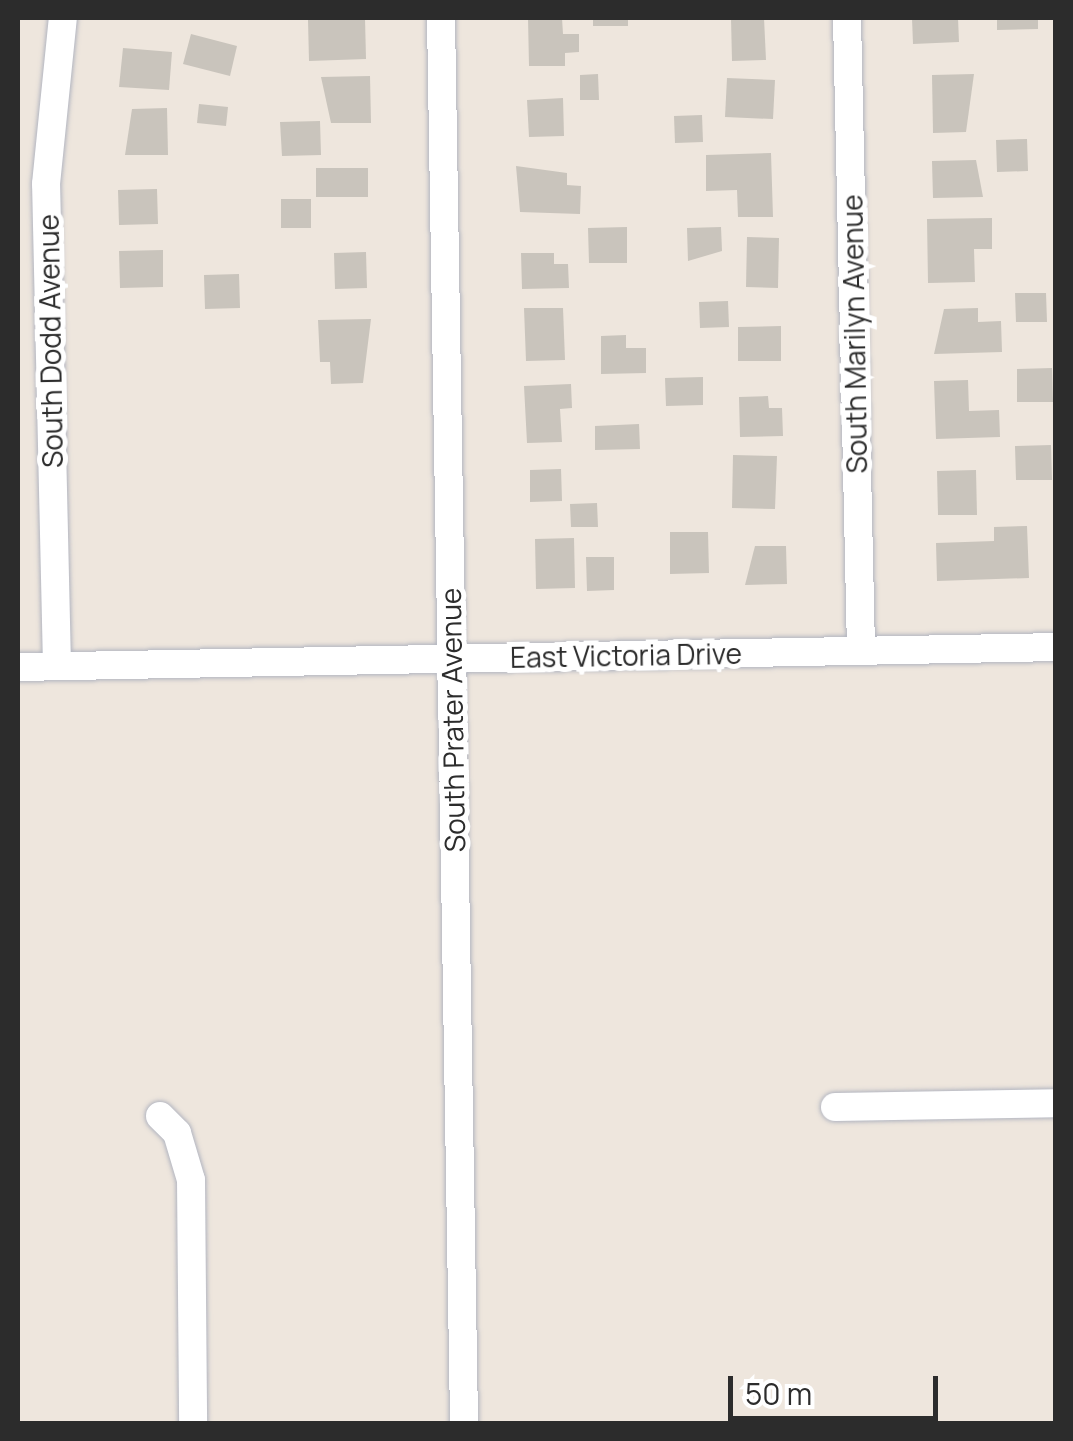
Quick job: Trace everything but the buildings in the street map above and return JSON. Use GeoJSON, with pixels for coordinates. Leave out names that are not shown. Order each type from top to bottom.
{"type":"FeatureCollection","features":[{"type":"Feature","properties":{"kind":"street","name":"South Dodd Avenue"},"geometry":{"type":"LineString","coordinates":[[57,666],[46,184],[64,18]]}},
{"type":"Feature","properties":{"kind":"street","name":"South Prater Avenue"},"geometry":{"type":"LineString","coordinates":[[441,18],[464,1424]]}},
{"type":"Feature","properties":{"kind":"street","name":"South Marilyn Avenue"},"geometry":{"type":"LineString","coordinates":[[847,18],[861,651]]}},
{"type":"Feature","properties":{"kind":"street"},"geometry":{"type":"LineString","coordinates":[[18,185],[46,184]]}},
{"type":"Feature","properties":{"kind":"street","name":"East Victoria Drive"},"geometry":{"type":"LineString","coordinates":[[18,667],[1056,647]]}},
{"type":"Feature","properties":{"kind":"street"},"geometry":{"type":"LineString","coordinates":[[835,1107],[1056,1103]]}},
{"type":"Feature","properties":{"kind":"street"},"geometry":{"type":"LineString","coordinates":[[160,1116],[177,1133],[190,1180],[193,1424]]}}]}
